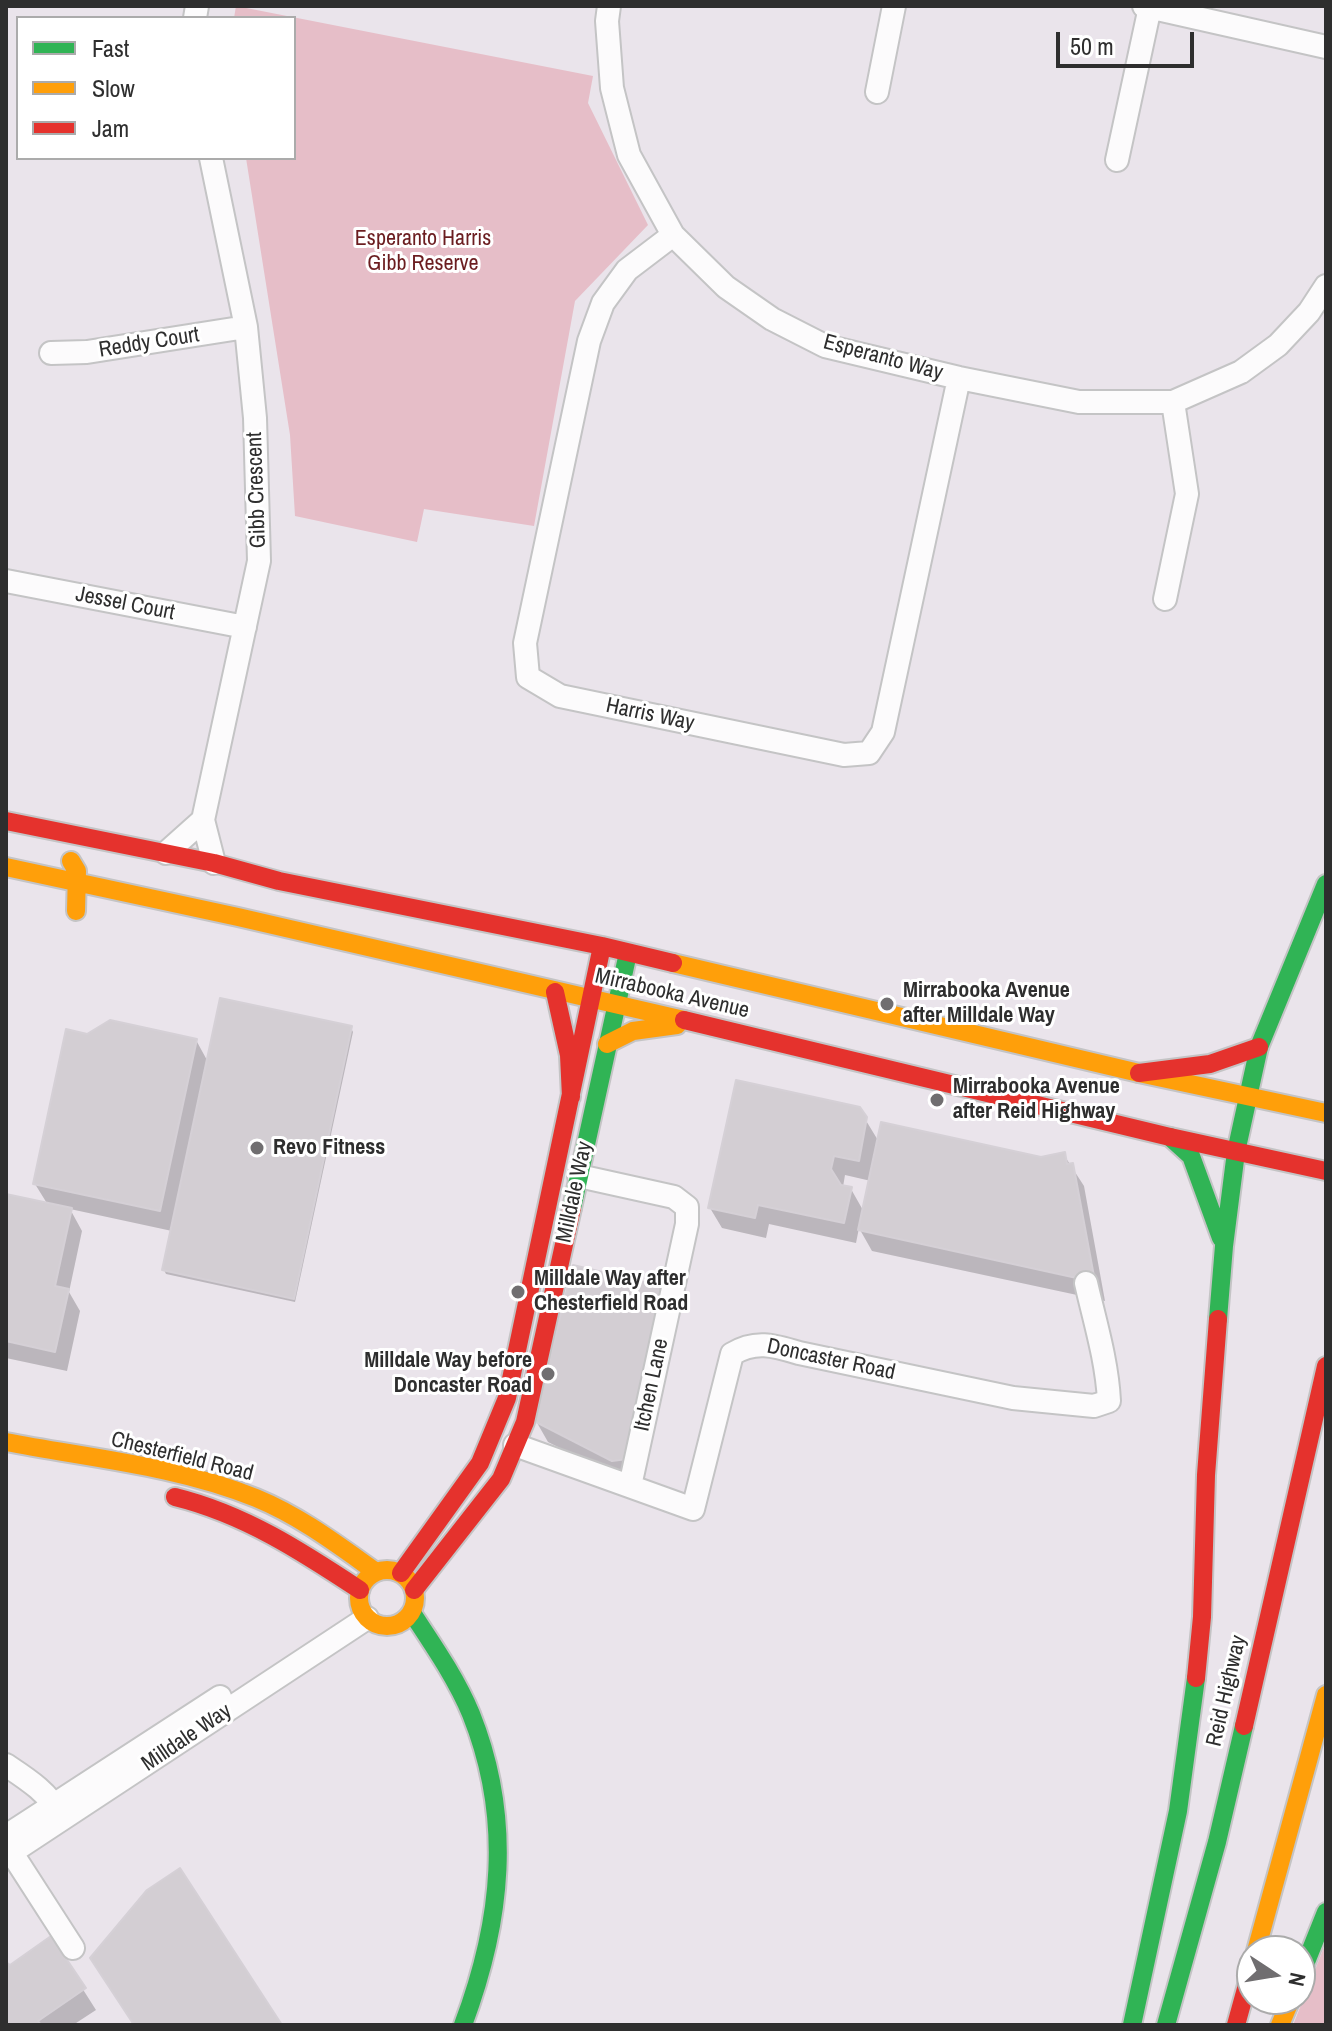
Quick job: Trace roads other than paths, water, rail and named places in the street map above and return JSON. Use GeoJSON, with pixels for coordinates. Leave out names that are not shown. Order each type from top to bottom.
{"type":"FeatureCollection","features":[{"type":"Feature","properties":{"kind":"main road","name":"Mirrabooka Avenue"},"geometry":{"type":"LineString","coordinates":[[6,821],[214,863],[279,881],[602,946],[1139,1073],[1326,1113]]}},
{"type":"Feature","properties":{"kind":"main road"},"geometry":{"type":"LineString","coordinates":[[6,835],[60,848],[77,871],[76,911]]}},
{"type":"Feature","properties":{"kind":"main road","name":"Mirrabooka Avenue"},"geometry":{"type":"LineString","coordinates":[[6,867],[702,1024],[980,1074],[1170,1137],[1326,1171]]}},
{"type":"Feature","properties":{"kind":"main road"},"geometry":{"type":"LineString","coordinates":[[238,917],[242,905],[252,895],[279,881]]}},
{"type":"Feature","properties":{"kind":"main road"},"geometry":{"type":"LineString","coordinates":[[1132,2025],[1178,1811],[1192,1720],[1202,1617],[1206,1475],[1224,1246],[1236,1152],[1259,1047],[1326,884]]}},
{"type":"Feature","properties":{"kind":"main road","name":"Milldale Way"},"geometry":{"type":"LineString","coordinates":[[401,1573],[480,1463],[507,1398],[602,946]]}},
{"type":"Feature","properties":{"kind":"main road","name":"Milldale Way"},"geometry":{"type":"LineString","coordinates":[[414,1590],[501,1479],[525,1422],[628,953]]}},
{"type":"Feature","properties":{"kind":"main road"},"geometry":{"type":"LineString","coordinates":[[555,992],[569,1055],[571,1097]]}},
{"type":"Feature","properties":{"kind":"main road"},"geometry":{"type":"LineString","coordinates":[[864,1008],[977,1049],[980,1074]]}},
{"type":"Feature","properties":{"kind":"main road"},"geometry":{"type":"LineString","coordinates":[[607,1044],[635,1031],[702,1024]]}},
{"type":"Feature","properties":{"kind":"main road"},"geometry":{"type":"LineString","coordinates":[[1139,1073],[1210,1064],[1259,1047]]}},
{"type":"Feature","properties":{"kind":"main road"},"geometry":{"type":"LineString","coordinates":[[1170,1137],[1191,1156],[1224,1246]]}},
{"type":"Feature","properties":{"kind":"main road","name":"Reid Highway"},"geometry":{"type":"LineString","coordinates":[[1166,2025],[1217,1842],[1326,1366]]}},
{"type":"Feature","properties":{"kind":"main road","name":"Chesterfield Road"},"geometry":{"type":"LineString","coordinates":[[6,1442],[241,1492],[313,1528],[376,1572]]}},
{"type":"Feature","properties":{"kind":"main road"},"geometry":{"type":"LineString","coordinates":[[6,1459],[28,1465]]}},
{"type":"Feature","properties":{"kind":"main road","name":"Chesterfield Road"},"geometry":{"type":"LineString","coordinates":[[161,1494],[192,1500],[263,1527],[362,1603]]}},
{"type":"Feature","properties":{"kind":"main road"},"geometry":{"type":"LineString","coordinates":[[393,1570],[401,1573],[414,1590],[412,1613],[398,1631],[375,1624],[362,1603],[366,1579],[376,1572],[393,1570]]}},
{"type":"Feature","properties":{"kind":"main road"},"geometry":{"type":"LineString","coordinates":[[412,1613],[446,1666],[470,1713],[491,1777],[496,1812],[500,1854],[494,1929],[485,1965],[463,2025]]}},
{"type":"Feature","properties":{"kind":"main road"},"geometry":{"type":"LineString","coordinates":[[1260,1935],[1326,1695]]}},
{"type":"Feature","properties":{"kind":"main road"},"geometry":{"type":"LineString","coordinates":[[462,1747],[481,1744]]}},
{"type":"Feature","properties":{"kind":"main road"},"geometry":{"type":"LineString","coordinates":[[443,2024],[464,1976],[479,1911],[483,1850],[475,1796]]}},
{"type":"Feature","properties":{"kind":"main road"},"geometry":{"type":"LineString","coordinates":[[1316,1937],[1326,1912]]}},
{"type":"Feature","properties":{"kind":"street","name":"Esperanto Way"},"geometry":{"type":"LineString","coordinates":[[609,6],[607,21],[612,88],[629,155],[673,235],[726,287],[785,326],[825,346],[1079,402],[1173,402],[1241,372],[1278,345],[1309,312],[1326,286]]}},
{"type":"Feature","properties":{"kind":"street"},"geometry":{"type":"LineString","coordinates":[[877,92],[894,6]]}},
{"type":"Feature","properties":{"kind":"street"},"geometry":{"type":"LineString","coordinates":[[1117,160],[1147,7],[1326,47]]}},
{"type":"Feature","properties":{"kind":"street","name":"Gibb Crescent"},"geometry":{"type":"LineString","coordinates":[[211,160],[246,327],[255,418],[259,561],[203,820],[214,863]]}},
{"type":"Feature","properties":{"kind":"street","name":"Harris Way"},"geometry":{"type":"LineString","coordinates":[[673,235],[627,270],[603,303],[589,341],[525,643],[528,677],[560,696],[844,755],[869,753],[883,732],[959,378]]}},
{"type":"Feature","properties":{"kind":"street","name":"Reddy Court"},"geometry":{"type":"LineString","coordinates":[[51,353],[87,352],[246,327]]}},
{"type":"Feature","properties":{"kind":"street"},"geometry":{"type":"LineString","coordinates":[[1165,599],[1187,494],[1173,402]]}},
{"type":"Feature","properties":{"kind":"street","name":"Jessel Court"},"geometry":{"type":"LineString","coordinates":[[6,581],[245,627]]}},
{"type":"Feature","properties":{"kind":"street"},"geometry":{"type":"LineString","coordinates":[[166,853],[203,820]]}},
{"type":"Feature","properties":{"kind":"street","name":"Itchen Lane"},"geometry":{"type":"LineString","coordinates":[[579,1176],[674,1197],[687,1207],[687,1224],[630,1486]]}},
{"type":"Feature","properties":{"kind":"street","name":"Doncaster Road"},"geometry":{"type":"LineString","coordinates":[[515,1445],[693,1509],[732,1354],[745,1346],[768,1343],[799,1353],[1013,1398],[1094,1406],[1109,1401],[1103,1348],[1086,1283]]}},
{"type":"Feature","properties":{"kind":"street","name":"Milldale Way"},"geometry":{"type":"LineString","coordinates":[[7,1847],[362,1603]]}},
{"type":"Feature","properties":{"kind":"street"},"geometry":{"type":"LineString","coordinates":[[6,1765],[41,1789],[59,1812]]}},
{"type":"Feature","properties":{"kind":"street"},"geometry":{"type":"LineString","coordinates":[[7,1847],[73,1948]]}},
{"type":"Feature","properties":{"kind":"place","name":"Mirrabooka Avenue after Milldale Way"},"geometry":{"type":"Point","coordinates":[887,1004]}},
{"type":"Feature","properties":{"kind":"place","name":"Mirrabooka Avenue after Reid Highway"},"geometry":{"type":"Point","coordinates":[937,1100]}},
{"type":"Feature","properties":{"kind":"place","name":"Revo Fitness"},"geometry":{"type":"Point","coordinates":[257,1148]}},
{"type":"Feature","properties":{"kind":"place","name":"Milldale Way after Chesterfield Road"},"geometry":{"type":"Point","coordinates":[518,1292]}},
{"type":"Feature","properties":{"kind":"place","name":"Milldale Way before Doncaster Road"},"geometry":{"type":"Point","coordinates":[548,1374]}},
{"type":"Feature","properties":{"kind":"park label","name":"Esperanto Harris Gibb Reserve"},"geometry":{"type":"Point","coordinates":[423,252]}}]}
